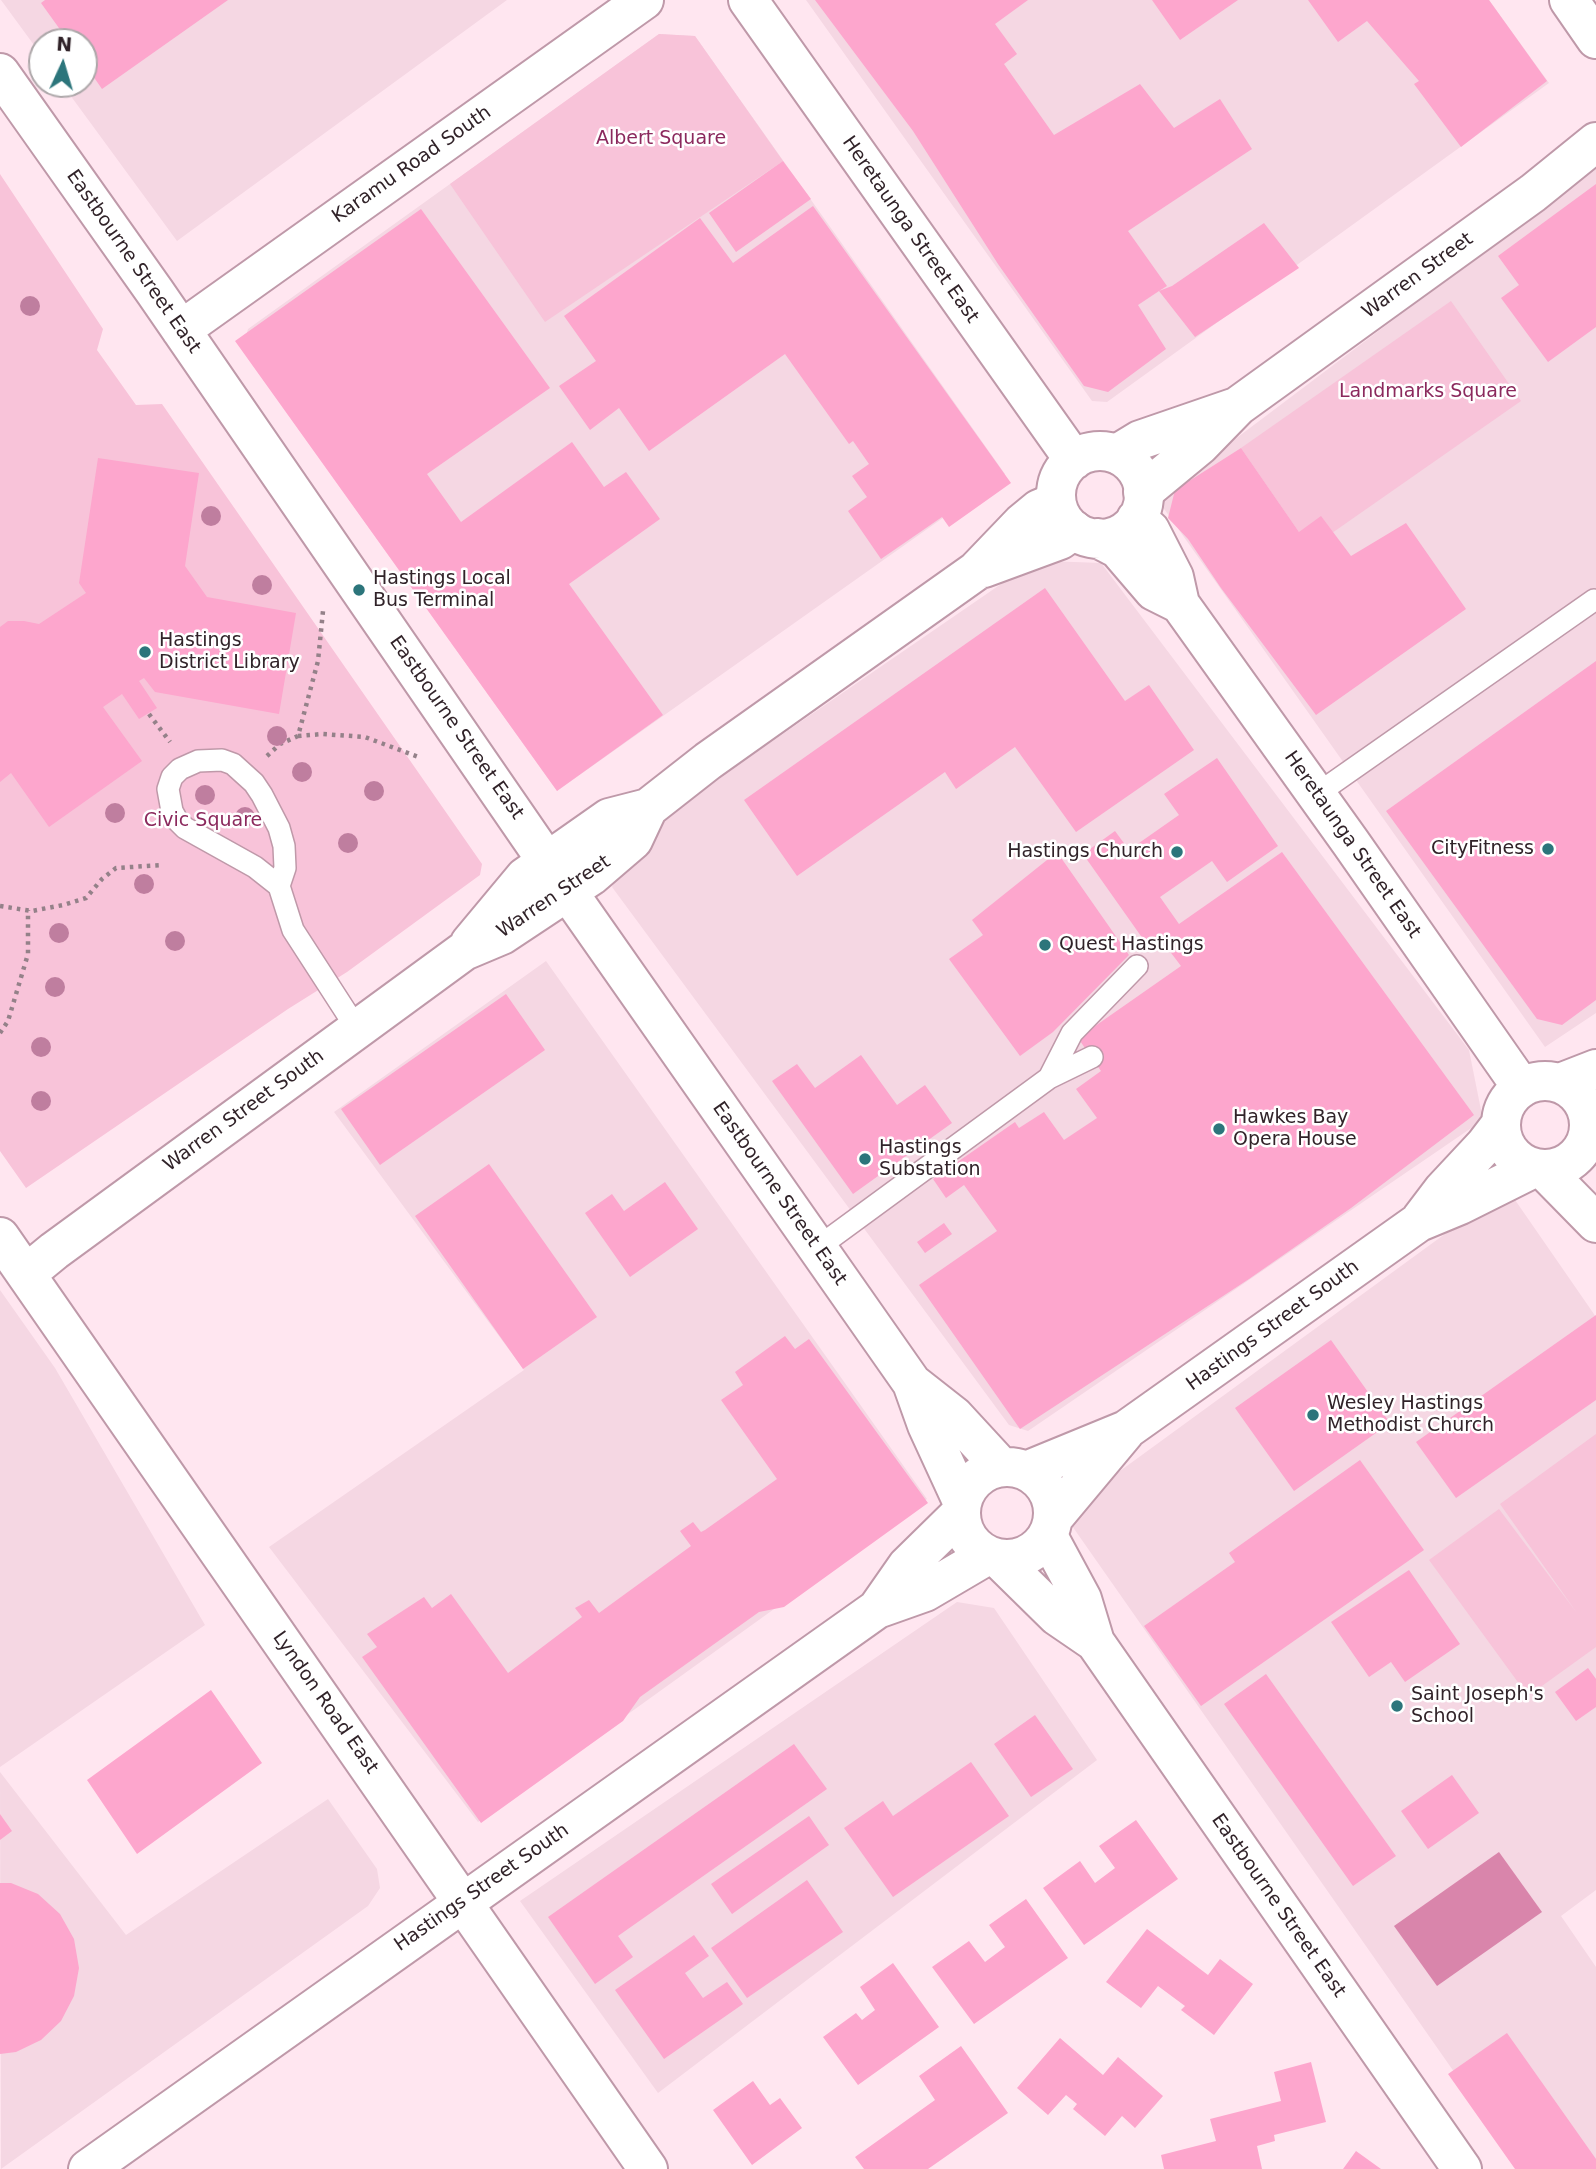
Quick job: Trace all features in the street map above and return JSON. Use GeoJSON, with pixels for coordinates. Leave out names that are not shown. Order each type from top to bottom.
{"type":"FeatureCollection","features":[{"type":"Feature","properties":{"kind":"street","name":"Karamu Road South"},"geometry":{"type":"LineString","coordinates":[[181,330],[644,0]]}},
{"type":"Feature","properties":{"kind":"street","name":"Heretaunga Street East"},"geometry":{"type":"LineString","coordinates":[[748,0],[1074,460]]}},
{"type":"Feature","properties":{"kind":"street"},"geometry":{"type":"LineString","coordinates":[[1569,0],[1596,39]]}},
{"type":"Feature","properties":{"kind":"street","name":"Eastbourne Street East"},"geometry":{"type":"LineString","coordinates":[[0,73],[912,1383],[961,1508]]}},
{"type":"Feature","properties":{"kind":"street","name":"Warren Street"},"geometry":{"type":"LineString","coordinates":[[1140,505],[1238,406],[1542,186],[1596,142]]}},
{"type":"Feature","properties":{"kind":"street","name":"Warren Street"},"geometry":{"type":"LineString","coordinates":[[1117,454],[1140,440],[1180,424],[1238,406]]}},
{"type":"Feature","properties":{"kind":"street"},"geometry":{"type":"LineString","coordinates":[[1105,450],[1130,463],[1140,476],[1140,505],[1126,530],[1112,536],[1075,523],[1056,489],[1061,473],[1074,460],[1090,451],[1105,450]]}},
{"type":"Feature","properties":{"kind":"street","name":"Heretaunga Street East"},"geometry":{"type":"LineString","coordinates":[[1140,505],[1174,577],[1180,604],[1317,794],[1520,1088]]}},
{"type":"Feature","properties":{"kind":"street","name":"Heretaunga Street East"},"geometry":{"type":"LineString","coordinates":[[1075,523],[1118,549],[1154,591],[1180,604]]}},
{"type":"Feature","properties":{"kind":"street","name":"Warren Street"},"geometry":{"type":"LineString","coordinates":[[464,950],[525,877],[558,876],[609,818],[648,808],[708,761],[976,571],[1060,540],[1075,523]]}},
{"type":"Feature","properties":{"kind":"street","name":"Warren Street South"},"geometry":{"type":"LineString","coordinates":[[26,1274],[61,1245],[464,950]]}},
{"type":"Feature","properties":{"kind":"street"},"geometry":{"type":"LineString","coordinates":[[1560,1083],[1596,1069]]}},
{"type":"Feature","properties":{"kind":"street"},"geometry":{"type":"LineString","coordinates":[[1539,1169],[1560,1167],[1573,1160],[1592,1135],[1581,1100],[1572,1090],[1560,1083],[1546,1081],[1520,1088],[1503,1111],[1501,1124],[1504,1139],[1510,1154],[1539,1169],[1596,1223]]}},
{"type":"Feature","properties":{"kind":"street","name":"Hastings Street South"},"geometry":{"type":"LineString","coordinates":[[1419,1222],[1443,1189],[1501,1124]]}},
{"type":"Feature","properties":{"kind":"street","name":"Hastings Street South"},"geometry":{"type":"LineString","coordinates":[[1014,1469],[1126,1430],[1419,1222],[1539,1169]]}},
{"type":"Feature","properties":{"kind":"street","name":"Lyndon Road East"},"geometry":{"type":"LineString","coordinates":[[0,1237],[648,2169]]}},
{"type":"Feature","properties":{"kind":"street","name":"Eastbourne Street East"},"geometry":{"type":"LineString","coordinates":[[912,1383],[1014,1469]]}},
{"type":"Feature","properties":{"kind":"street","name":"Hastings Street South"},"geometry":{"type":"LineString","coordinates":[[1051,1526],[1126,1430]]}},
{"type":"Feature","properties":{"kind":"street"},"geometry":{"type":"LineString","coordinates":[[1014,1469],[1036,1477],[1050,1494],[1051,1526],[1034,1551],[1023,1557],[993,1557],[974,1545],[964,1531],[961,1508],[970,1485],[984,1473],[1014,1469]]}},
{"type":"Feature","properties":{"kind":"street","name":"Hastings Street South"},"geometry":{"type":"LineString","coordinates":[[877,1609],[906,1566],[961,1508]]}},
{"type":"Feature","properties":{"kind":"street","name":"Eastbourne Street East"},"geometry":{"type":"LineString","coordinates":[[1051,1526],[1082,1599],[1095,1642],[1462,2169]]}},
{"type":"Feature","properties":{"kind":"street","name":"Eastbourne Street East"},"geometry":{"type":"LineString","coordinates":[[993,1557],[1057,1616],[1095,1642]]}},
{"type":"Feature","properties":{"kind":"street","name":"Hastings Street South"},"geometry":{"type":"LineString","coordinates":[[88,2169],[877,1609],[925,1592],[993,1557]]}},
{"type":"Feature","properties":{"kind":"lane"},"geometry":{"type":"LineString","coordinates":[[1317,794],[1594,600]]}},
{"type":"Feature","properties":{"kind":"lane"},"geometry":{"type":"LineString","coordinates":[[279,886],[285,868],[284,846],[271,808],[254,783],[233,764],[222,760],[198,761],[180,769],[172,777],[168,789],[172,811],[177,820],[185,828],[255,867],[279,886],[293,930],[357,1029]]}},
{"type":"Feature","properties":{"kind":"lane"},"geometry":{"type":"LineString","coordinates":[[1049,1078],[1072,1033],[1137,966]]}},
{"type":"Feature","properties":{"kind":"lane"},"geometry":{"type":"LineString","coordinates":[[817,1248],[1049,1078],[1092,1057]]}},
{"type":"Feature","properties":{"kind":"path"},"geometry":{"type":"LineString","coordinates":[[298,736],[307,694],[318,661],[323,611]]}},
{"type":"Feature","properties":{"kind":"path"},"geometry":{"type":"LineString","coordinates":[[264,758],[280,744],[298,736],[323,734],[365,737],[421,758]]}},
{"type":"Feature","properties":{"kind":"path"},"geometry":{"type":"LineString","coordinates":[[0,906],[28,910],[63,905],[86,898],[102,879],[116,868],[163,865]]}},
{"type":"Feature","properties":{"kind":"path"},"geometry":{"type":"LineString","coordinates":[[0,1033],[8,1021],[28,954],[28,910]]}},
{"type":"Feature","properties":{"kind":"shaded area"},"geometry":{"type":"Polygon","coordinates":[[[1,0],[507,0],[177,241],[72,98],[98,98],[98,28],[28,28],[28,37],[1,0]]]}},
{"type":"Feature","properties":{"kind":"shaded area"},"geometry":{"type":"Polygon","coordinates":[[[806,0],[1489,0],[1549,83],[1107,402],[1092,401],[806,0]]]}},
{"type":"Feature","properties":{"kind":"shaded area"},"geometry":{"type":"Polygon","coordinates":[[[659,34],[695,36],[1005,474],[557,791],[242,350],[248,329],[659,34]]]}},
{"type":"Feature","properties":{"kind":"shaded area"},"geometry":{"type":"Polygon","coordinates":[[[1596,167],[1596,1013],[1545,1047],[1162,506],[1165,492],[1596,167]]]}},
{"type":"Feature","properties":{"kind":"shaded area"},"geometry":{"type":"Polygon","coordinates":[[[1047,561],[1101,563],[1469,1050],[1483,1120],[1028,1431],[1009,1425],[612,887],[630,839],[1020,571],[1047,561]]]}},
{"type":"Feature","properties":{"kind":"shaded area"},"geometry":{"type":"Polygon","coordinates":[[[546,961],[927,1499],[478,1822],[269,1547],[524,1370],[334,1112],[546,961]]]}},
{"type":"Feature","properties":{"kind":"shaded area","name":"Saint Joseph's School"},"geometry":{"type":"Polygon","coordinates":[[[1497,1196],[1513,1197],[1596,1317],[1596,1890],[1561,1916],[1596,1967],[1596,2169],[1522,2169],[1070,1523],[1072,1506],[1497,1196]]]}},
{"type":"Feature","properties":{"kind":"shaded area"},"geometry":{"type":"Polygon","coordinates":[[[0,1290],[55,1368],[205,1625],[0,1767],[0,1290]]]}},
{"type":"Feature","properties":{"kind":"shaded area"},"geometry":{"type":"Polygon","coordinates":[[[957,1602],[994,1608],[1097,1760],[658,2093],[520,1901],[957,1602]]]}},
{"type":"Feature","properties":{"kind":"shaded area"},"geometry":{"type":"Polygon","coordinates":[[[0,1772],[126,1935],[328,1799],[377,1869],[380,1888],[368,1906],[1,2169],[0,1772]]]}},
{"type":"Feature","properties":{"kind":"shaded area"},"geometry":{"type":"Polygon","coordinates":[[[1499,1852],[1542,1912],[1437,1986],[1394,1926],[1499,1852]]]}},
{"type":"Feature","properties":{"kind":"green space","name":"Albert Square"},"geometry":{"type":"Polygon","coordinates":[[[659,34],[695,36],[783,161],[545,322],[450,184],[659,34]]]}},
{"type":"Feature","properties":{"kind":"green space","name":"Civic Square"},"geometry":{"type":"Polygon","coordinates":[[[0,174],[103,329],[97,350],[136,405],[162,404],[482,864],[480,875],[347,972],[288,1009],[26,1188],[0,1151],[0,174]]]}},
{"type":"Feature","properties":{"kind":"green space","name":"Landmarks Square"},"geometry":{"type":"Polygon","coordinates":[[[1451,301],[1521,401],[1332,533],[1299,532],[1241,448],[1451,301]]]}},
{"type":"Feature","properties":{"kind":"green space"},"geometry":{"type":"Polygon","coordinates":[[[1596,1434],[1596,1647],[1528,1696],[1429,1560],[1499,1509],[1577,1613],[1500,1504],[1596,1434]]]}},
{"type":"Feature","properties":{"kind":"building"},"geometry":{"type":"Polygon","coordinates":[[[45,0],[228,0],[102,89],[98,83],[98,28],[59,28],[41,3],[45,0]]]}},
{"type":"Feature","properties":{"kind":"building"},"geometry":{"type":"Polygon","coordinates":[[[815,0],[1028,0],[995,24],[1017,54],[1004,64],[1054,135],[1140,84],[1174,128],[1220,99],[1252,149],[1128,231],[1167,286],[1138,305],[1166,349],[1108,392],[1084,386],[998,264],[913,131],[815,0]]]}},
{"type":"Feature","properties":{"kind":"building"},"geometry":{"type":"Polygon","coordinates":[[[1152,0],[1238,0],[1180,40],[1152,0]]]}},
{"type":"Feature","properties":{"kind":"building"},"geometry":{"type":"Polygon","coordinates":[[[1308,0],[1489,0],[1547,81],[1461,147],[1414,84],[1419,81],[1367,21],[1338,42],[1308,0]]]}},
{"type":"Feature","properties":{"kind":"building"},"geometry":{"type":"Polygon","coordinates":[[[783,161],[811,199],[736,252],[709,213],[783,161]]]}},
{"type":"Feature","properties":{"kind":"building"},"geometry":{"type":"Polygon","coordinates":[[[1596,184],[1596,327],[1548,362],[1501,298],[1519,285],[1498,256],[1596,184]]]}},
{"type":"Feature","properties":{"kind":"building"},"geometry":{"type":"Polygon","coordinates":[[[813,206],[1011,483],[949,527],[942,517],[881,559],[848,511],[867,497],[852,476],[869,464],[853,441],[849,444],[785,354],[649,451],[619,408],[590,430],[559,386],[596,361],[564,316],[700,218],[733,263],[813,206]]]}},
{"type":"Feature","properties":{"kind":"building"},"geometry":{"type":"Polygon","coordinates":[[[421,209],[550,388],[427,474],[461,522],[572,442],[604,487],[626,472],[660,519],[569,584],[663,715],[557,791],[235,341],[421,209]]]}},
{"type":"Feature","properties":{"kind":"building"},"geometry":{"type":"Polygon","coordinates":[[[1264,223],[1299,268],[1195,337],[1159,291],[1172,286],[1264,223]]]}},
{"type":"Feature","properties":{"kind":"building"},"geometry":{"type":"Polygon","coordinates":[[[1241,448],[1299,532],[1321,516],[1351,556],[1406,523],[1466,609],[1316,715],[1221,588],[1188,539],[1168,518],[1175,490],[1241,448]]]}},
{"type":"Feature","properties":{"kind":"building","name":"Hastings District Library"},"geometry":{"type":"Polygon","coordinates":[[[98,458],[199,473],[185,566],[207,597],[296,613],[279,714],[155,692],[144,678],[139,681],[157,708],[139,719],[122,694],[103,707],[142,761],[49,827],[11,773],[0,782],[0,627],[8,621],[39,624],[86,593],[79,583],[98,458]]]}},
{"type":"Feature","properties":{"kind":"building"},"geometry":{"type":"Polygon","coordinates":[[[1045,588],[1125,701],[1149,685],[1194,750],[1076,832],[1015,747],[956,789],[945,772],[797,876],[744,800],[1045,588]]]}},
{"type":"Feature","properties":{"kind":"building"},"geometry":{"type":"Polygon","coordinates":[[[1596,661],[1596,1000],[1562,1025],[1537,1019],[1386,811],[1596,661]]]}},
{"type":"Feature","properties":{"kind":"building"},"geometry":{"type":"Polygon","coordinates":[[[1217,758],[1278,846],[1227,882],[1212,861],[1160,897],[1179,924],[1282,852],[1474,1115],[1351,1208],[1249,1279],[1020,1429],[919,1285],[997,1231],[964,1185],[946,1198],[933,1179],[1015,1122],[1019,1128],[1044,1112],[1064,1140],[1097,1118],[1076,1089],[1101,1071],[1078,1038],[1181,966],[1159,937],[1148,946],[1083,854],[1115,831],[1129,850],[1179,815],[1164,794],[1217,758]]]}},
{"type":"Feature","properties":{"kind":"building","name":"Quest Hastings"},"geometry":{"type":"Polygon","coordinates":[[[1057,852],[1129,955],[1053,1032],[1020,1056],[949,959],[983,935],[972,920],[1057,852]]]}},
{"type":"Feature","properties":{"kind":"building"},"geometry":{"type":"Polygon","coordinates":[[[506,994],[545,1050],[380,1165],[341,1109],[506,994]]]}},
{"type":"Feature","properties":{"kind":"building","name":"Hastings Substation"},"geometry":{"type":"Polygon","coordinates":[[[861,1055],[897,1105],[925,1085],[952,1123],[853,1194],[772,1081],[797,1064],[815,1088],[861,1055]]]}},
{"type":"Feature","properties":{"kind":"building"},"geometry":{"type":"Polygon","coordinates":[[[489,1164],[597,1317],[523,1369],[415,1216],[489,1164]]]}},
{"type":"Feature","properties":{"kind":"building"},"geometry":{"type":"Polygon","coordinates":[[[665,1182],[698,1229],[630,1277],[585,1213],[612,1194],[624,1211],[665,1182]]]}},
{"type":"Feature","properties":{"kind":"building"},"geometry":{"type":"Polygon","coordinates":[[[944,1223],[952,1234],[925,1253],[917,1242],[944,1223]]]}},
{"type":"Feature","properties":{"kind":"building"},"geometry":{"type":"Polygon","coordinates":[[[1596,1315],[1596,1400],[1456,1498],[1416,1442],[1596,1315]]]}},
{"type":"Feature","properties":{"kind":"building"},"geometry":{"type":"Polygon","coordinates":[[[785,1336],[795,1349],[809,1339],[928,1503],[784,1607],[759,1612],[640,1697],[623,1721],[481,1823],[362,1657],[377,1647],[367,1634],[424,1597],[432,1608],[451,1594],[508,1673],[582,1617],[575,1608],[589,1600],[599,1613],[691,1546],[680,1531],[693,1522],[701,1532],[705,1530],[777,1479],[721,1400],[743,1385],[735,1372],[785,1336]]]}},
{"type":"Feature","properties":{"kind":"building","name":"Wesley Hastings Methodist Church"},"geometry":{"type":"Polygon","coordinates":[[[1331,1340],[1390,1423],[1294,1491],[1235,1408],[1331,1340]]]}},
{"type":"Feature","properties":{"kind":"building"},"geometry":{"type":"Polygon","coordinates":[[[1360,1460],[1424,1550],[1201,1706],[1144,1626],[1235,1562],[1229,1553],[1360,1460]]]}},
{"type":"Feature","properties":{"kind":"building"},"geometry":{"type":"Polygon","coordinates":[[[1409,1570],[1460,1644],[1405,1682],[1391,1662],[1369,1677],[1331,1622],[1409,1570]]]}},
{"type":"Feature","properties":{"kind":"building"},"geometry":{"type":"Polygon","coordinates":[[[1588,1668],[1596,1679],[1596,1707],[1576,1721],[1555,1692],[1588,1668]]]}},
{"type":"Feature","properties":{"kind":"building"},"geometry":{"type":"Polygon","coordinates":[[[1266,1674],[1396,1856],[1353,1886],[1224,1704],[1266,1674]]]}},
{"type":"Feature","properties":{"kind":"building"},"geometry":{"type":"Polygon","coordinates":[[[211,1690],[262,1763],[137,1854],[87,1780],[211,1690]]]}},
{"type":"Feature","properties":{"kind":"building"},"geometry":{"type":"Polygon","coordinates":[[[1035,1715],[1073,1769],[1031,1797],[994,1744],[1035,1715]]]}},
{"type":"Feature","properties":{"kind":"building"},"geometry":{"type":"Polygon","coordinates":[[[794,1744],[827,1789],[618,1936],[633,1957],[595,1984],[548,1917],[794,1744]]]}},
{"type":"Feature","properties":{"kind":"building"},"geometry":{"type":"Polygon","coordinates":[[[971,1762],[1009,1816],[893,1897],[844,1828],[883,1801],[893,1816],[971,1762]]]}},
{"type":"Feature","properties":{"kind":"building"},"geometry":{"type":"Polygon","coordinates":[[[1452,1775],[1479,1813],[1428,1849],[1401,1811],[1452,1775]]]}},
{"type":"Feature","properties":{"kind":"building"},"geometry":{"type":"Polygon","coordinates":[[[0,1814],[12,1831],[0,1840],[0,1814]]]}},
{"type":"Feature","properties":{"kind":"building"},"geometry":{"type":"Polygon","coordinates":[[[809,1816],[829,1845],[732,1914],[711,1884],[809,1816]]]}},
{"type":"Feature","properties":{"kind":"building"},"geometry":{"type":"Polygon","coordinates":[[[1136,1820],[1178,1879],[1084,1945],[1043,1888],[1080,1861],[1095,1883],[1115,1868],[1099,1846],[1136,1820]]]}},
{"type":"Feature","properties":{"kind":"building"},"geometry":{"type":"Polygon","coordinates":[[[807,1880],[843,1932],[747,1998],[711,1948],[807,1880]]]}},
{"type":"Feature","properties":{"kind":"building"},"geometry":{"type":"Polygon","coordinates":[[[0,1883],[11,1883],[38,1894],[60,1914],[74,1939],[79,1968],[74,1996],[61,2021],[41,2040],[16,2052],[0,2054],[0,1883]]]}},
{"type":"Feature","properties":{"kind":"building"},"geometry":{"type":"Polygon","coordinates":[[[1026,1899],[1068,1958],[974,2024],[932,1967],[969,1941],[985,1962],[1005,1947],[989,1925],[1026,1899]]]}},
{"type":"Feature","properties":{"kind":"building"},"geometry":{"type":"Polygon","coordinates":[[[1147,1929],[1208,1975],[1220,1959],[1253,1984],[1214,2035],[1181,2010],[1185,2006],[1158,1986],[1141,2008],[1106,1982],[1147,1929]]]}},
{"type":"Feature","properties":{"kind":"building"},"geometry":{"type":"Polygon","coordinates":[[[694,1935],[709,1956],[685,1973],[703,1998],[727,1982],[743,2004],[664,2059],[615,1990],[694,1935]]]}},
{"type":"Feature","properties":{"kind":"building"},"geometry":{"type":"Polygon","coordinates":[[[893,1963],[939,2027],[858,2085],[823,2037],[856,2013],[862,2020],[875,2010],[860,1987],[893,1963]]]}},
{"type":"Feature","properties":{"kind":"building"},"geometry":{"type":"Polygon","coordinates":[[[1507,2033],[1596,2159],[1596,2169],[1515,2169],[1448,2074],[1507,2033]]]}},
{"type":"Feature","properties":{"kind":"building"},"geometry":{"type":"Polygon","coordinates":[[[1060,2038],[1103,2075],[1118,2057],[1163,2096],[1135,2128],[1122,2116],[1105,2136],[1073,2109],[1077,2104],[1066,2095],[1048,2115],[1017,2088],[1060,2038]]]}},
{"type":"Feature","properties":{"kind":"building"},"geometry":{"type":"Polygon","coordinates":[[[961,2046],[1008,2113],[928,2169],[864,2169],[855,2157],[935,2100],[919,2076],[961,2046]]]}},
{"type":"Feature","properties":{"kind":"building"},"geometry":{"type":"Polygon","coordinates":[[[1311,2062],[1326,2122],[1274,2135],[1275,2141],[1257,2146],[1262,2169],[1164,2169],[1161,2155],[1216,2141],[1210,2119],[1281,2101],[1274,2072],[1311,2062]]]}},
{"type":"Feature","properties":{"kind":"building"},"geometry":{"type":"Polygon","coordinates":[[[753,2081],[770,2105],[780,2098],[802,2128],[752,2165],[713,2110],[753,2081]]]}},
{"type":"Feature","properties":{"kind":"building"},"geometry":{"type":"Polygon","coordinates":[[[1356,2151],[1381,2169],[1343,2169],[1356,2151]]]}},
{"type":"Feature","properties":{"kind":"place","name":"Hastings Local Bus Terminal"},"geometry":{"type":"Point","coordinates":[359,590]}},
{"type":"Feature","properties":{"kind":"place","name":"Hastings District Library"},"geometry":{"type":"Point","coordinates":[145,652]}},
{"type":"Feature","properties":{"kind":"place","name":"CityFitness"},"geometry":{"type":"Point","coordinates":[1548,849]}},
{"type":"Feature","properties":{"kind":"place","name":"Hastings Church"},"geometry":{"type":"Point","coordinates":[1177,852]}},
{"type":"Feature","properties":{"kind":"place","name":"Quest Hastings"},"geometry":{"type":"Point","coordinates":[1045,945]}},
{"type":"Feature","properties":{"kind":"place","name":"Hawkes Bay Opera House"},"geometry":{"type":"Point","coordinates":[1219,1129]}},
{"type":"Feature","properties":{"kind":"place","name":"Hastings Substation"},"geometry":{"type":"Point","coordinates":[865,1159]}},
{"type":"Feature","properties":{"kind":"place","name":"Wesley Hastings Methodist Church"},"geometry":{"type":"Point","coordinates":[1313,1415]}},
{"type":"Feature","properties":{"kind":"place","name":"Saint Joseph's School"},"geometry":{"type":"Point","coordinates":[1397,1706]}}]}
